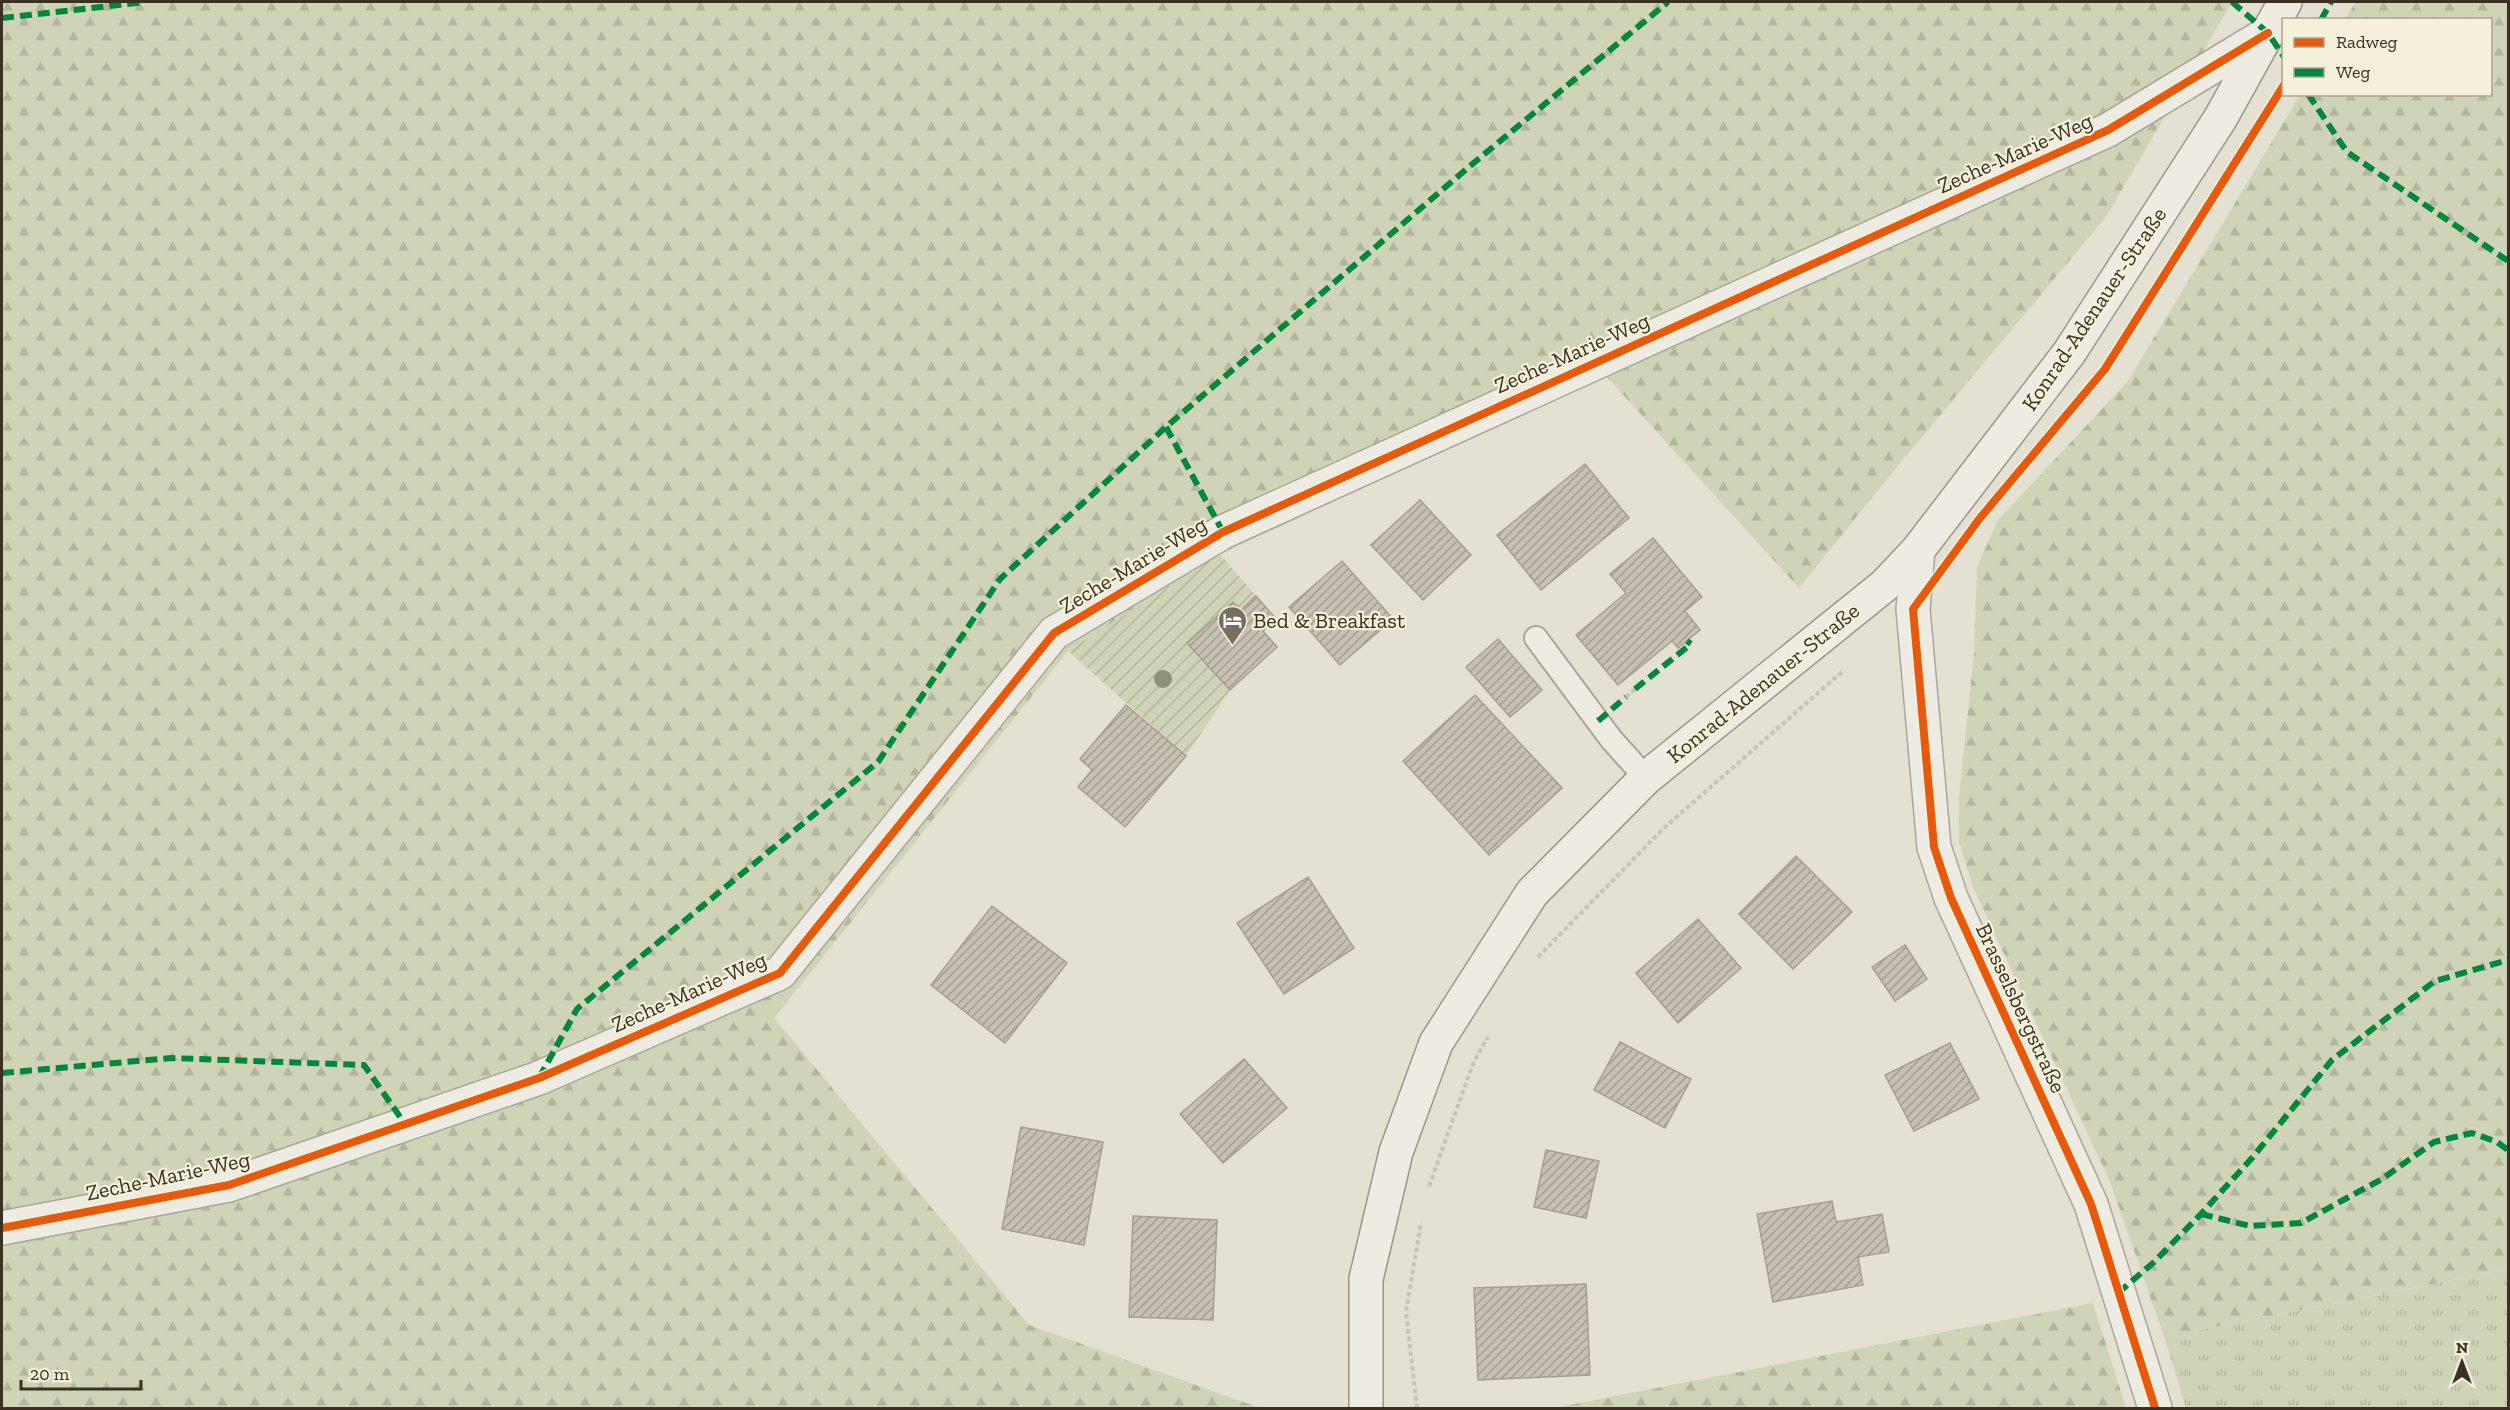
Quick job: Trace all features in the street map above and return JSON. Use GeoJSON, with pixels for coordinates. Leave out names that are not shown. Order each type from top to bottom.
{"type":"FeatureCollection","features":[{"type":"Feature","properties":{"kind":"street","name":"Konrad-Adenauer-Straße"},"geometry":{"type":"LineString","coordinates":[[1366,1408],[1366,1279],[1396,1152],[1436,1043],[1533,893],[1646,778],[1885,585],[1918,550],[2069,353],[2220,119],[2285,2]]}},
{"type":"Feature","properties":{"kind":"street","name":"Zeche-Marie-Weg"},"geometry":{"type":"LineString","coordinates":[[2,1228],[229,1185],[539,1078],[780,973],[1054,633],[1222,532],[2108,130],[2268,33]]}},
{"type":"Feature","properties":{"kind":"street","name":"Brasselsbergstraße"},"geometry":{"type":"LineString","coordinates":[[1918,550],[1913,609],[1934,847],[1951,898],[2091,1204],[2156,1408]]}},
{"type":"Feature","properties":{"kind":"lane"},"geometry":{"type":"LineString","coordinates":[[1536,638],[1611,739],[1646,778]]}},
{"type":"Feature","properties":{"kind":"path"},"geometry":{"type":"LineString","coordinates":[[1535,960],[1664,828],[1851,664]]}},
{"type":"Feature","properties":{"kind":"path"},"geometry":{"type":"LineString","coordinates":[[1626,697],[1635,689]]}},
{"type":"Feature","properties":{"kind":"path"},"geometry":{"type":"LineString","coordinates":[[1428,1188],[1474,1060],[1492,1030]]}},
{"type":"Feature","properties":{"kind":"path"},"geometry":{"type":"LineString","coordinates":[[1417,1408],[1406,1312],[1421,1221]]}},
{"type":"Feature","properties":{"kind":"green space"},"geometry":{"type":"Polygon","coordinates":[[[2,2],[2232,2],[2106,217],[1799,588],[1606,376],[1220,554],[1068,651],[774,1018],[1029,1325],[1260,1408],[2,1408],[2,2]]]}},
{"type":"Feature","properties":{"kind":"green space"},"geometry":{"type":"Polygon","coordinates":[[[2356,2],[2508,2],[2508,1269],[2164,1337],[2111,1184],[1973,887],[1959,842],[1959,797],[1974,654],[1977,567],[1998,520],[2128,381],[2299,96],[2492,96],[2492,18],[2346,18],[2356,2]]]}},
{"type":"Feature","properties":{"kind":"green space"},"geometry":{"type":"Polygon","coordinates":[[[1220,554],[1256,596],[1241,610],[1232,602],[1187,643],[1230,690],[1186,756],[1068,651],[1220,554]]]}},
{"type":"Feature","properties":{"kind":"green space"},"geometry":{"type":"Polygon","coordinates":[[[2508,1269],[2508,1408],[2186,1408],[2164,1337],[2508,1269]]]}},
{"type":"Feature","properties":{"kind":"green space"},"geometry":{"type":"Polygon","coordinates":[[[2093,1303],[2126,1408],[1554,1408],[2093,1303]]]}},
{"type":"Feature","properties":{"kind":"building"},"geometry":{"type":"Polygon","coordinates":[[[1585,464],[1629,518],[1541,590],[1497,535],[1585,464]]]}},
{"type":"Feature","properties":{"kind":"building"},"geometry":{"type":"Polygon","coordinates":[[[1420,500],[1471,555],[1423,600],[1371,545],[1420,500]]]}},
{"type":"Feature","properties":{"kind":"building"},"geometry":{"type":"Polygon","coordinates":[[[1653,538],[1702,597],[1685,611],[1700,630],[1678,648],[1672,641],[1618,685],[1576,635],[1626,593],[1610,574],[1653,538]]]}},
{"type":"Feature","properties":{"kind":"building"},"geometry":{"type":"Polygon","coordinates":[[[1342,561],[1393,619],[1340,665],[1289,607],[1342,561]]]}},
{"type":"Feature","properties":{"kind":"building","name":"Bed & Breakfast"},"geometry":{"type":"Polygon","coordinates":[[[1256,596],[1276,619],[1263,631],[1277,647],[1230,690],[1187,643],[1233,602],[1241,610],[1256,596]]]}},
{"type":"Feature","properties":{"kind":"building"},"geometry":{"type":"Polygon","coordinates":[[[1498,639],[1542,690],[1510,717],[1466,667],[1498,639]]]}},
{"type":"Feature","properties":{"kind":"building"},"geometry":{"type":"Polygon","coordinates":[[[1475,695],[1562,788],[1489,855],[1403,761],[1475,695]]]}},
{"type":"Feature","properties":{"kind":"building"},"geometry":{"type":"Polygon","coordinates":[[[1126,705],[1186,756],[1125,827],[1078,787],[1092,770],[1080,759],[1126,705]]]}},
{"type":"Feature","properties":{"kind":"building"},"geometry":{"type":"Polygon","coordinates":[[[1796,856],[1852,912],[1793,969],[1739,914],[1796,856]]]}},
{"type":"Feature","properties":{"kind":"building"},"geometry":{"type":"Polygon","coordinates":[[[1308,877],[1354,948],[1284,994],[1237,923],[1308,877]]]}},
{"type":"Feature","properties":{"kind":"building"},"geometry":{"type":"Polygon","coordinates":[[[992,906],[1067,963],[1005,1043],[931,985],[992,906]]]}},
{"type":"Feature","properties":{"kind":"building"},"geometry":{"type":"Polygon","coordinates":[[[1698,919],[1741,968],[1678,1023],[1636,973],[1698,919]]]}},
{"type":"Feature","properties":{"kind":"building"},"geometry":{"type":"Polygon","coordinates":[[[1905,945],[1927,979],[1895,1001],[1872,967],[1905,945]]]}},
{"type":"Feature","properties":{"kind":"building"},"geometry":{"type":"Polygon","coordinates":[[[1620,1042],[1691,1079],[1665,1128],[1594,1090],[1620,1042]]]}},
{"type":"Feature","properties":{"kind":"building"},"geometry":{"type":"Polygon","coordinates":[[[1950,1043],[1979,1099],[1914,1131],[1885,1075],[1950,1043]]]}},
{"type":"Feature","properties":{"kind":"building"},"geometry":{"type":"Polygon","coordinates":[[[1244,1059],[1287,1108],[1223,1163],[1180,1114],[1244,1059]]]}},
{"type":"Feature","properties":{"kind":"building"},"geometry":{"type":"Polygon","coordinates":[[[1021,1127],[1103,1142],[1084,1245],[1002,1229],[1021,1127]]]}},
{"type":"Feature","properties":{"kind":"building"},"geometry":{"type":"Polygon","coordinates":[[[1546,1150],[1599,1161],[1586,1218],[1534,1207],[1546,1150]]]}},
{"type":"Feature","properties":{"kind":"building"},"geometry":{"type":"Polygon","coordinates":[[[1832,1201],[1836,1222],[1882,1214],[1889,1252],[1858,1257],[1863,1285],[1773,1302],[1757,1214],[1832,1201]]]}},
{"type":"Feature","properties":{"kind":"building"},"geometry":{"type":"Polygon","coordinates":[[[1133,1216],[1217,1220],[1213,1320],[1129,1317],[1133,1216]]]}},
{"type":"Feature","properties":{"kind":"building"},"geometry":{"type":"Polygon","coordinates":[[[1586,1284],[1590,1375],[1478,1380],[1474,1288],[1586,1284]]]}},
{"type":"Feature","properties":{"kind":"marked path"},"geometry":{"type":"LineString","coordinates":[[2,18],[145,2]]}},
{"type":"Feature","properties":{"kind":"marked path"},"geometry":{"type":"LineString","coordinates":[[539,1078],[577,1009],[878,762],[1000,579],[1166,427],[1470,166],[1668,2]]}},
{"type":"Feature","properties":{"kind":"marked path"},"geometry":{"type":"LineString","coordinates":[[2232,2],[2268,33],[2282,54]]}},
{"type":"Feature","properties":{"kind":"marked path"},"geometry":{"type":"LineString","coordinates":[[2322,18],[2331,2]]}},
{"type":"Feature","properties":{"kind":"marked path"},"geometry":{"type":"LineString","coordinates":[[2309,96],[2347,152],[2508,261]]}},
{"type":"Feature","properties":{"kind":"marked path"},"geometry":{"type":"LineString","coordinates":[[1166,427],[1223,532]]}},
{"type":"Feature","properties":{"kind":"marked path"},"geometry":{"type":"LineString","coordinates":[[1635,689],[1691,644],[1687,641]]}},
{"type":"Feature","properties":{"kind":"marked path"},"geometry":{"type":"LineString","coordinates":[[1598,721],[1626,697]]}},
{"type":"Feature","properties":{"kind":"marked path"},"geometry":{"type":"LineString","coordinates":[[2118,1293],[2153,1263],[2201,1214],[2252,1158],[2332,1060],[2435,981],[2508,960]]}},
{"type":"Feature","properties":{"kind":"marked path"},"geometry":{"type":"LineString","coordinates":[[2,1073],[171,1058],[364,1065],[405,1124]]}},
{"type":"Feature","properties":{"kind":"marked path"},"geometry":{"type":"LineString","coordinates":[[2201,1214],[2250,1226],[2301,1223],[2382,1179],[2434,1142],[2472,1133],[2497,1142],[2508,1150]]}},
{"type":"Feature","properties":{"kind":"cycle path"},"geometry":{"type":"LineString","coordinates":[[2,1228],[229,1185],[539,1078],[780,973],[1054,633],[1223,532],[2108,130],[2268,33]]}},
{"type":"Feature","properties":{"kind":"cycle path"},"geometry":{"type":"LineString","coordinates":[[2155,1408],[2091,1204],[1951,898],[1934,847],[1913,609],[1980,518],[2105,369],[2282,88]]}},
{"type":"Feature","properties":{"kind":"place","name":"Bed & Breakfast"},"geometry":{"type":"Point","coordinates":[1232,646]}}]}
